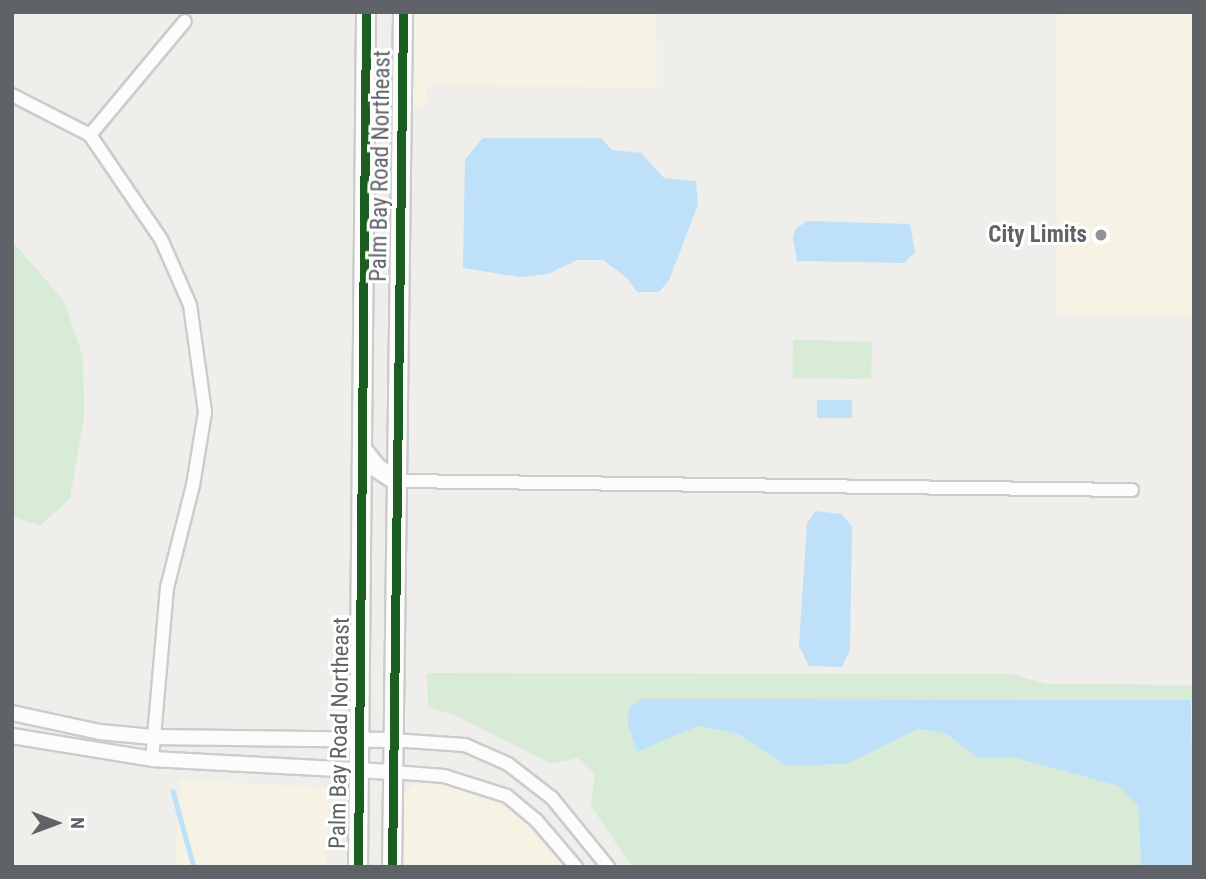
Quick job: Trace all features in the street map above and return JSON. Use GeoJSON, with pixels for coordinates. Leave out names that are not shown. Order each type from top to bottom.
{"type":"FeatureCollection","features":[{"type":"Feature","properties":{"kind":"main road","name":"Palm Bay Road Northeast"},"geometry":{"type":"LineString","coordinates":[[358,867],[366,12]]}},
{"type":"Feature","properties":{"kind":"main road","name":"Palm Bay Road Northeast"},"geometry":{"type":"LineString","coordinates":[[392,867],[403,12]]}},
{"type":"Feature","properties":{"kind":"main road"},"geometry":{"type":"LineString","coordinates":[[362,449],[377,468],[396,481]]}},
{"type":"Feature","properties":{"kind":"street"},"geometry":{"type":"LineString","coordinates":[[90,135],[185,21]]}},
{"type":"Feature","properties":{"kind":"street"},"geometry":{"type":"LineString","coordinates":[[12,95],[90,135],[160,239],[190,305],[205,412],[193,485],[167,588],[152,759]]}},
{"type":"Feature","properties":{"kind":"street"},"geometry":{"type":"LineString","coordinates":[[396,481],[1132,490]]}},
{"type":"Feature","properties":{"kind":"street"},"geometry":{"type":"LineString","coordinates":[[12,713],[89,730],[153,737],[359,739],[465,746],[508,764],[552,798],[608,867]]}},
{"type":"Feature","properties":{"kind":"street"},"geometry":{"type":"LineString","coordinates":[[12,736],[152,759],[444,776],[507,796],[536,820],[576,867]]}},
{"type":"Feature","properties":{"kind":"shaded area"},"geometry":{"type":"Polygon","coordinates":[[[412,12],[656,12],[657,88],[433,84],[426,88],[425,105],[410,106],[412,12]]]}},
{"type":"Feature","properties":{"kind":"shaded area"},"geometry":{"type":"Polygon","coordinates":[[[1057,12],[1194,12],[1194,316],[1057,316],[1057,12]]]}},
{"type":"Feature","properties":{"kind":"shaded area"},"geometry":{"type":"Polygon","coordinates":[[[444,776],[507,796],[576,867],[400,867],[400,802],[413,785],[444,776]]]}},
{"type":"Feature","properties":{"kind":"shaded area"},"geometry":{"type":"Polygon","coordinates":[[[180,780],[330,788],[326,867],[175,867],[180,780]]]}},
{"type":"Feature","properties":{"kind":"green space"},"geometry":{"type":"Polygon","coordinates":[[[12,241],[64,301],[83,357],[84,417],[70,498],[40,526],[12,516],[12,241]]]}},
{"type":"Feature","properties":{"kind":"green space"},"geometry":{"type":"Polygon","coordinates":[[[793,340],[872,341],[871,379],[792,378],[793,340]]]}},
{"type":"Feature","properties":{"kind":"green space"},"geometry":{"type":"Polygon","coordinates":[[[427,673],[1012,674],[1047,684],[1194,685],[1194,702],[641,699],[638,751],[698,726],[738,734],[787,766],[846,764],[918,729],[947,734],[976,757],[1015,758],[1119,786],[1138,806],[1141,867],[632,867],[591,806],[595,774],[578,758],[551,764],[455,715],[428,707],[427,673]]]}},
{"type":"Feature","properties":{"kind":"water"},"geometry":{"type":"Polygon","coordinates":[[[483,138],[601,138],[612,150],[641,153],[664,178],[696,181],[698,205],[669,280],[659,292],[637,292],[627,278],[603,260],[577,260],[548,274],[520,277],[463,268],[465,159],[483,138]]]}},
{"type":"Feature","properties":{"kind":"water"},"geometry":{"type":"Polygon","coordinates":[[[807,221],[910,224],[915,252],[904,263],[797,261],[793,239],[795,229],[807,221]]]}},
{"type":"Feature","properties":{"kind":"water"},"geometry":{"type":"Polygon","coordinates":[[[817,400],[852,400],[852,418],[817,418],[817,400]]]}},
{"type":"Feature","properties":{"kind":"water"},"geometry":{"type":"Polygon","coordinates":[[[815,511],[842,514],[852,527],[850,649],[842,667],[809,666],[799,646],[807,523],[815,511]]]}},
{"type":"Feature","properties":{"kind":"water"},"geometry":{"type":"Polygon","coordinates":[[[641,699],[1191,700],[1194,867],[1141,867],[1138,806],[1119,786],[1015,758],[976,757],[947,734],[918,729],[847,764],[787,766],[738,734],[698,726],[637,752],[628,724],[629,707],[641,699]]]}},
{"type":"Feature","properties":{"kind":"waterway"},"geometry":{"type":"LineString","coordinates":[[173,791],[194,867]]}},
{"type":"Feature","properties":{"kind":"cycle path"},"geometry":{"type":"LineString","coordinates":[[358,867],[366,12]]}},
{"type":"Feature","properties":{"kind":"cycle path"},"geometry":{"type":"LineString","coordinates":[[392,867],[403,12]]}},
{"type":"Feature","properties":{"kind":"place","name":"City Limits"},"geometry":{"type":"Point","coordinates":[1101,235]}}]}
